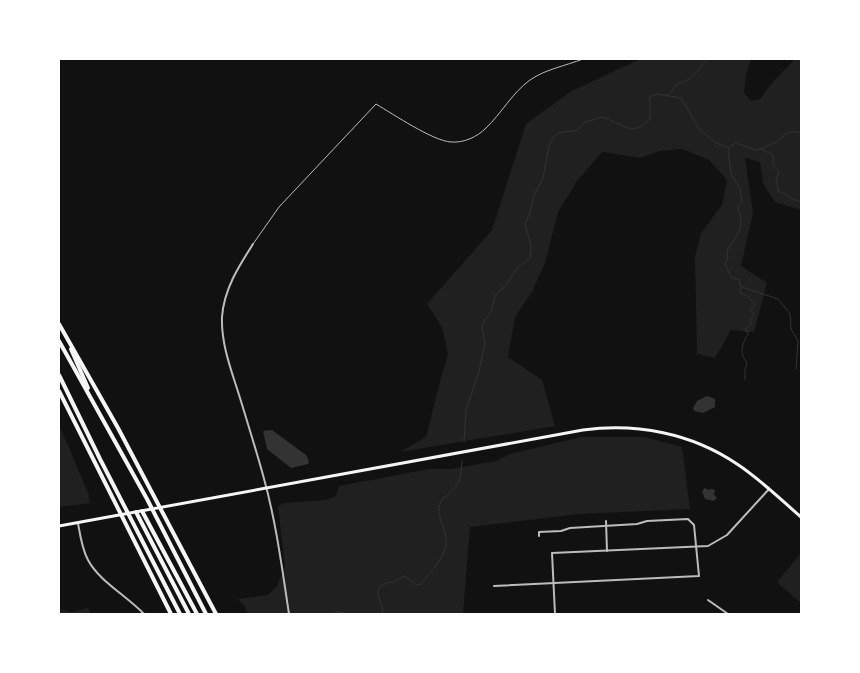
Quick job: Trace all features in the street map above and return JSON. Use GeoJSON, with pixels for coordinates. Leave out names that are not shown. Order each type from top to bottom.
{"type":"FeatureCollection","features":[{"type":"Feature","properties":{"kind":"highway"},"geometry":{"type":"LineString","coordinates":[[59,324],[118,428],[216,614]]}},
{"type":"Feature","properties":{"kind":"highway"},"geometry":{"type":"LineString","coordinates":[[64,332],[97,409]]}},
{"type":"Feature","properties":{"kind":"highway"},"geometry":{"type":"LineString","coordinates":[[59,341],[147,499],[206,614]]}},
{"type":"Feature","properties":{"kind":"highway"},"geometry":{"type":"LineString","coordinates":[[59,375],[180,614]]}},
{"type":"Feature","properties":{"kind":"highway"},"geometry":{"type":"LineString","coordinates":[[59,391],[171,614]]}},
{"type":"Feature","properties":{"kind":"highway"},"geometry":{"type":"LineString","coordinates":[[142,511],[197,614]]}},
{"type":"Feature","properties":{"kind":"highway"},"geometry":{"type":"LineString","coordinates":[[136,512],[189,614]]}},
{"type":"Feature","properties":{"kind":"main road"},"geometry":{"type":"LineString","coordinates":[[59,526],[584,430],[615,427],[659,432],[696,443],[729,459],[769,489],[801,517]]}},
{"type":"Feature","properties":{"kind":"street"},"geometry":{"type":"LineString","coordinates":[[253,244],[236,271],[228,290],[223,310],[222,326],[228,358],[266,488],[276,531],[289,614]]}},
{"type":"Feature","properties":{"kind":"street"},"geometry":{"type":"LineString","coordinates":[[555,614],[552,553],[708,546],[727,535],[769,489]]}},
{"type":"Feature","properties":{"kind":"street"},"geometry":{"type":"LineString","coordinates":[[494,586],[699,576],[694,525],[688,519],[570,528],[561,531],[539,532],[539,536]]}},
{"type":"Feature","properties":{"kind":"street"},"geometry":{"type":"LineString","coordinates":[[606,521],[607,551]]}},
{"type":"Feature","properties":{"kind":"street"},"geometry":{"type":"LineString","coordinates":[[78,523],[88,562],[98,574],[144,614]]}},
{"type":"Feature","properties":{"kind":"street"},"geometry":{"type":"LineString","coordinates":[[708,600],[728,614]]}},
{"type":"Feature","properties":{"kind":"lane"},"geometry":{"type":"LineString","coordinates":[[253,244],[279,207],[376,104],[437,138],[449,142],[458,142],[471,139],[485,130],[530,80],[548,70],[583,59]]}},
{"type":"Feature","properties":{"kind":"shaded area"},"geometry":{"type":"Polygon","coordinates":[[[640,59],[751,59],[746,74],[744,93],[751,101],[760,99],[772,83],[795,59],[801,59],[801,210],[775,202],[763,184],[760,162],[745,158],[753,213],[741,266],[767,283],[754,332],[731,330],[715,358],[697,354],[695,257],[701,233],[722,205],[727,180],[709,160],[682,149],[660,151],[640,158],[602,152],[577,181],[558,212],[545,263],[532,292],[515,317],[508,357],[542,380],[555,426],[400,452],[426,437],[448,354],[442,327],[427,304],[492,230],[526,124],[570,92],[640,59]]]}},
{"type":"Feature","properties":{"kind":"shaded area"},"geometry":{"type":"Polygon","coordinates":[[[707,396],[715,399],[715,407],[703,413],[694,411],[693,408],[697,401],[707,396]]]}},
{"type":"Feature","properties":{"kind":"shaded area"},"geometry":{"type":"Polygon","coordinates":[[[59,429],[62,431],[88,493],[90,503],[59,507],[59,429]]]}},
{"type":"Feature","properties":{"kind":"shaded area"},"geometry":{"type":"Polygon","coordinates":[[[272,430],[306,455],[309,461],[308,464],[291,468],[267,449],[263,431],[272,430]]]}},
{"type":"Feature","properties":{"kind":"shaded area"},"geometry":{"type":"Polygon","coordinates":[[[581,437],[645,437],[682,447],[690,509],[578,514],[470,527],[463,614],[251,614],[246,612],[246,608],[238,599],[268,595],[277,586],[285,566],[278,506],[283,503],[326,500],[336,496],[339,486],[429,469],[450,469],[497,461],[510,454],[581,437]]]}},
{"type":"Feature","properties":{"kind":"shaded area"},"geometry":{"type":"Polygon","coordinates":[[[705,488],[715,490],[714,495],[717,498],[714,501],[705,499],[702,491],[705,488]]]}},
{"type":"Feature","properties":{"kind":"shaded area"},"geometry":{"type":"Polygon","coordinates":[[[801,553],[801,603],[777,582],[801,553]]]}},
{"type":"Feature","properties":{"kind":"shaded area"},"geometry":{"type":"Polygon","coordinates":[[[88,608],[91,614],[59,614],[59,609],[72,612],[88,608]]]}},
{"type":"Feature","properties":{"kind":"waterway"},"geometry":{"type":"LineString","coordinates":[[665,96],[676,85],[688,80],[696,73],[707,59]]}},
{"type":"Feature","properties":{"kind":"waterway"},"geometry":{"type":"LineString","coordinates":[[464,442],[466,410],[478,375],[485,344],[482,327],[491,312],[495,296],[507,284],[517,268],[530,258],[531,246],[525,224],[534,195],[543,178],[549,146],[554,136],[558,133],[578,130],[585,122],[602,117],[627,128],[638,128],[650,118],[650,97],[657,94],[681,98],[699,129],[716,143],[729,148]]}},
{"type":"Feature","properties":{"kind":"waterway"},"geometry":{"type":"LineString","coordinates":[[745,380],[747,363],[744,359],[742,347],[749,332],[746,332],[745,329],[752,324],[750,320],[754,314],[750,311],[755,304],[746,295],[740,293],[739,280],[731,277],[725,264],[728,257],[728,249],[741,226],[738,207],[742,203],[740,189],[731,174],[728,149],[735,143],[757,150],[774,143],[790,132],[801,133]]}},
{"type":"Feature","properties":{"kind":"waterway"},"geometry":{"type":"LineString","coordinates":[[761,149],[773,155],[773,165],[779,172],[776,180],[779,192],[801,201]]}},
{"type":"Feature","properties":{"kind":"waterway"},"geometry":{"type":"LineString","coordinates":[[742,287],[778,299],[790,314],[791,329],[798,341],[796,369]]}},
{"type":"Feature","properties":{"kind":"waterway"},"geometry":{"type":"LineString","coordinates":[[382,614],[383,610],[378,595],[379,588],[404,576],[416,585],[421,584],[443,554],[446,540],[439,508],[442,500],[458,484],[462,461]]}},
{"type":"Feature","properties":{"kind":"waterway"},"geometry":{"type":"LineString","coordinates":[[334,614],[338,611],[345,614]]}}]}
